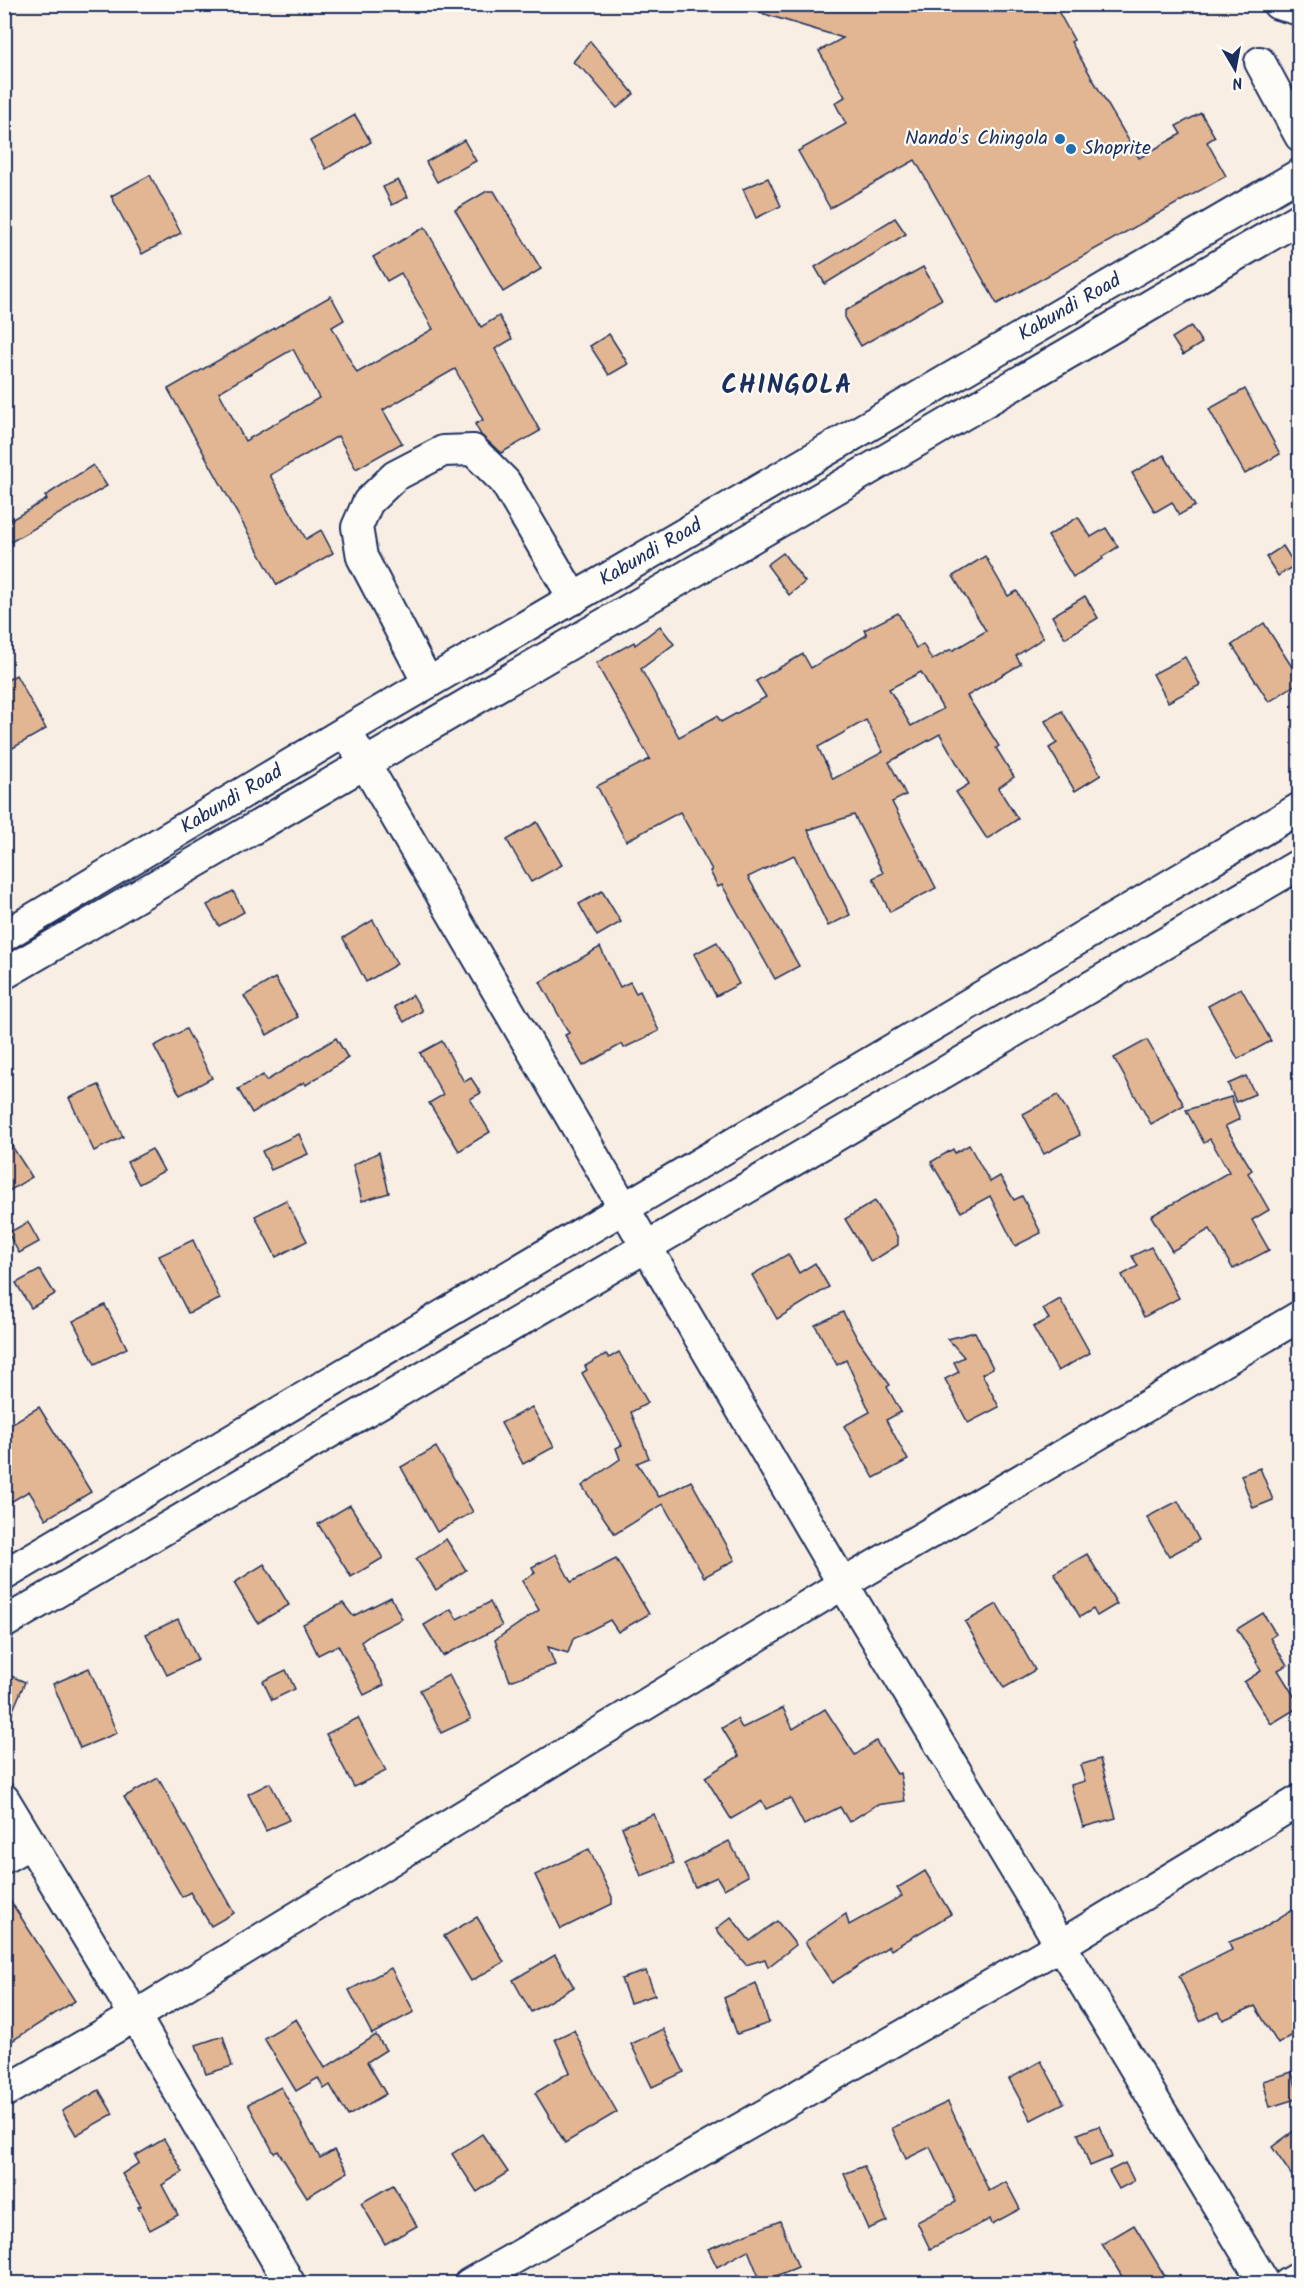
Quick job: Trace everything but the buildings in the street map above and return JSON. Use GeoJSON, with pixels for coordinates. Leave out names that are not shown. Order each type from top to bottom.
{"type":"FeatureCollection","features":[{"type":"Feature","properties":{"kind":"street"},"geometry":{"type":"LineString","coordinates":[[1278,4],[1299,10]]}},
{"type":"Feature","properties":{"kind":"street"},"geometry":{"type":"LineString","coordinates":[[1260,62],[1299,132]]}},
{"type":"Feature","properties":{"kind":"street","name":"Kabundi Road"},"geometry":{"type":"LineString","coordinates":[[4,936],[346,731],[1299,174]]}},
{"type":"Feature","properties":{"kind":"street","name":"Kabundi Road"},"geometry":{"type":"LineString","coordinates":[[4,974],[1299,218]]}},
{"type":"Feature","properties":{"kind":"street"},"geometry":{"type":"LineString","coordinates":[[428,683],[362,557],[357,527],[368,502],[395,476],[442,451],[472,450],[505,482],[574,598]]}},
{"type":"Feature","properties":{"kind":"street"},"geometry":{"type":"LineString","coordinates":[[658,549],[676,580]]}},
{"type":"Feature","properties":{"kind":"street"},"geometry":{"type":"LineString","coordinates":[[346,731],[843,1584],[1059,1946],[1265,2283]]}},
{"type":"Feature","properties":{"kind":"street"},"geometry":{"type":"LineString","coordinates":[[4,1575],[1299,808]]}},
{"type":"Feature","properties":{"kind":"street"},"geometry":{"type":"LineString","coordinates":[[4,1623],[1297,865],[1270,825]]}},
{"type":"Feature","properties":{"kind":"street"},"geometry":{"type":"LineString","coordinates":[[937,1022],[961,1062]]}},
{"type":"Feature","properties":{"kind":"street"},"geometry":{"type":"LineString","coordinates":[[4,2091],[135,2016],[843,1584],[1299,1316]]}},
{"type":"Feature","properties":{"kind":"street"},"geometry":{"type":"LineString","coordinates":[[271,1417],[293,1454]]}},
{"type":"Feature","properties":{"kind":"street"},"geometry":{"type":"LineString","coordinates":[[4,1800],[135,2016],[290,2283]]}},
{"type":"Feature","properties":{"kind":"street"},"geometry":{"type":"LineString","coordinates":[[468,2283],[1059,1946],[1299,1800]]}},
{"type":"Feature","properties":{"kind":"street"},"geometry":{"type":"LineString","coordinates":[[4,1858],[31,1843]]}},
{"type":"Feature","properties":{"kind":"street"},"geometry":{"type":"LineString","coordinates":[[1288,2283],[1299,2277]]}},
{"type":"Feature","properties":{"kind":"place","name":"Nando's Chingola"},"geometry":{"type":"Point","coordinates":[1060,139]}},
{"type":"Feature","properties":{"kind":"place","name":"Shoprite"},"geometry":{"type":"Point","coordinates":[1071,149]}},
{"type":"Feature","properties":{"kind":"district","name":"CHINGOLA"},"geometry":{"type":"Point","coordinates":[787,386]}}]}
